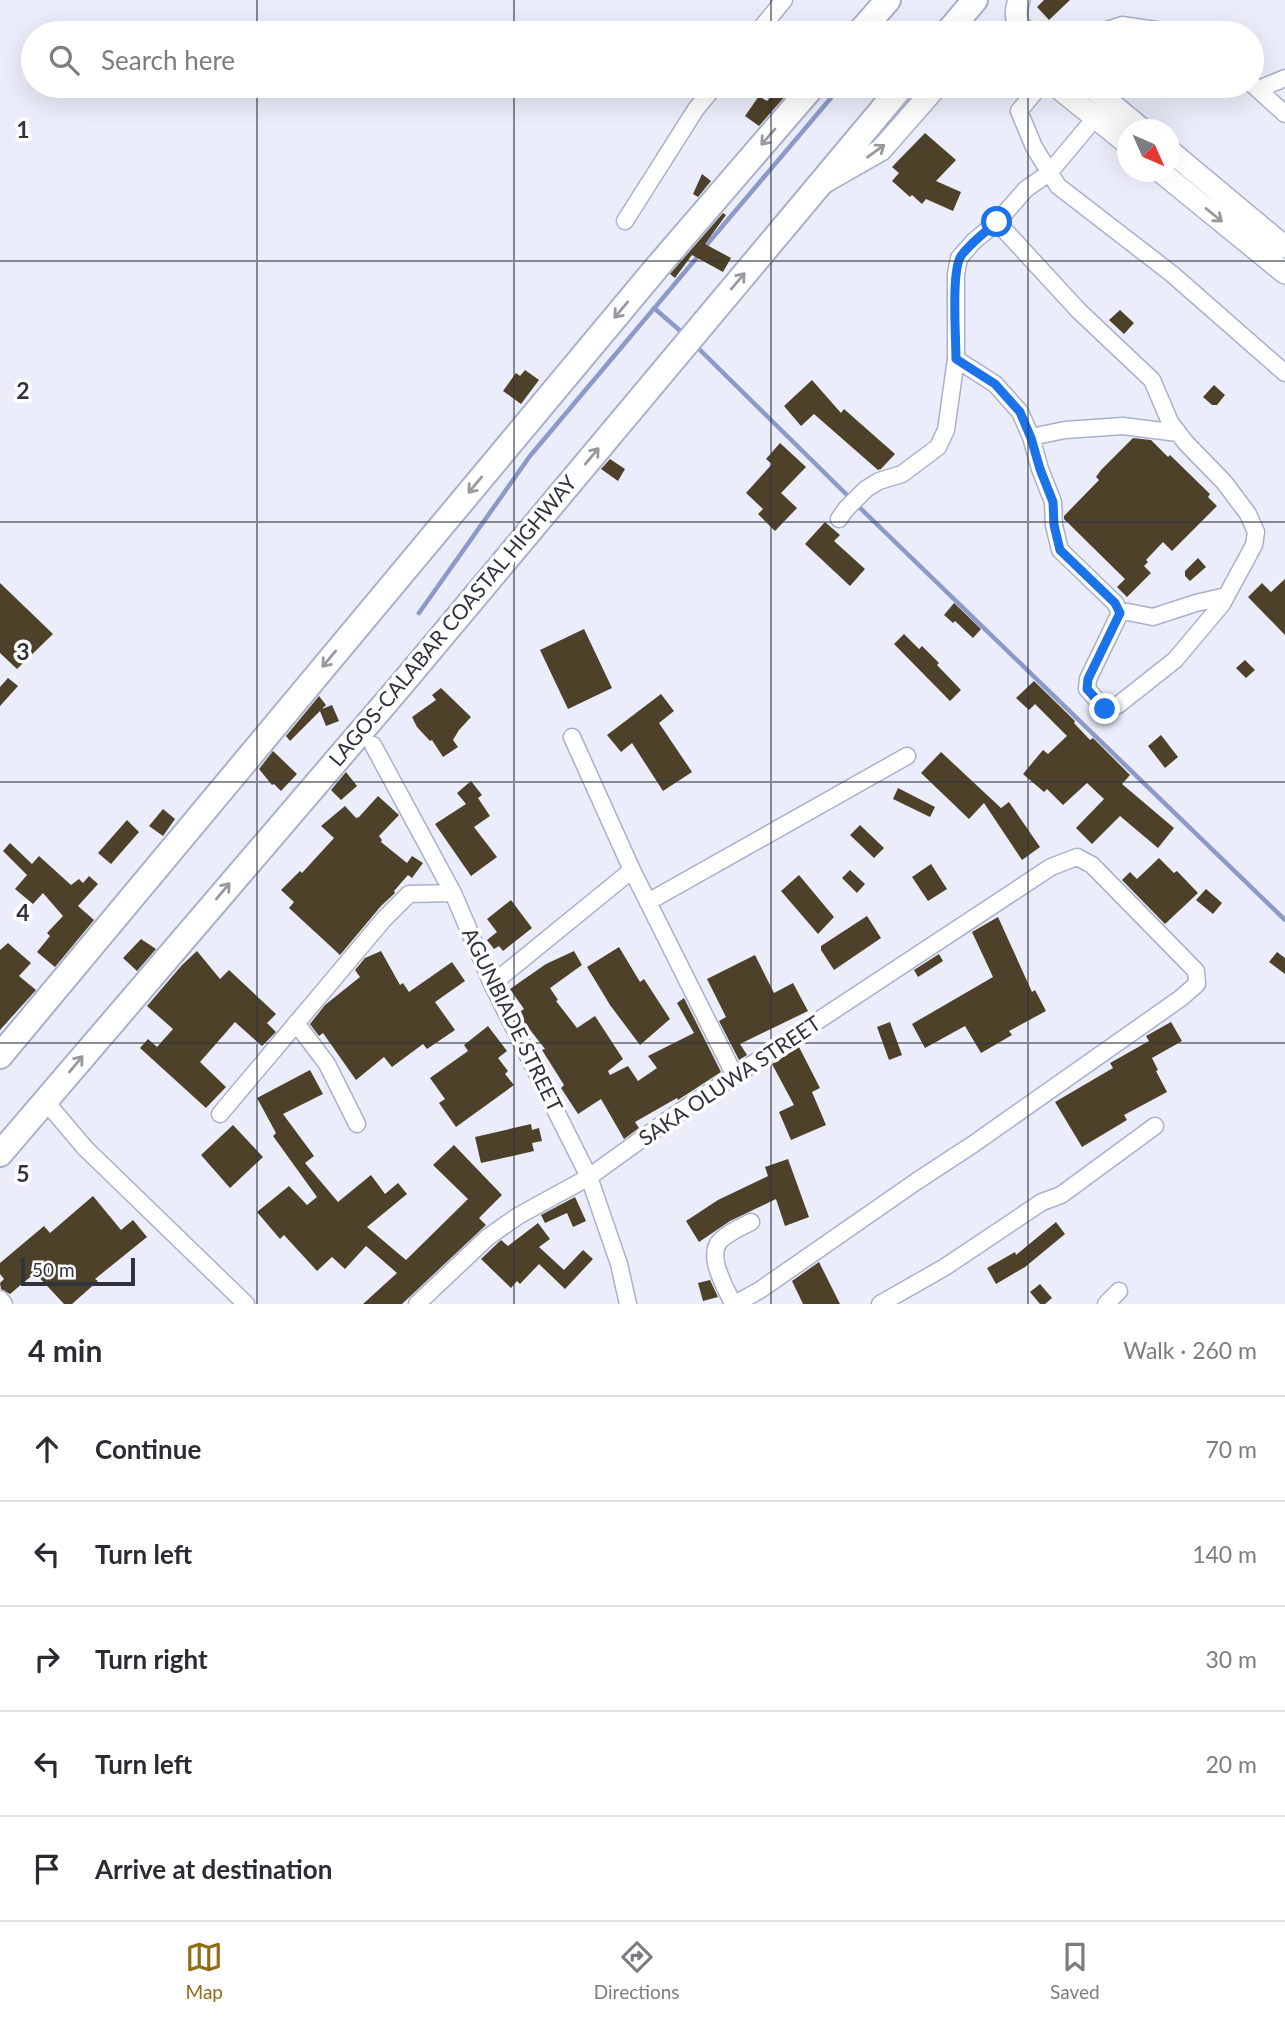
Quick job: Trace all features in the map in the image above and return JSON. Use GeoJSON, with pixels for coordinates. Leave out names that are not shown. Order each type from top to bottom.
{"type":"FeatureCollection","features":[{"type":"Feature","properties":{"kind":"highway"},"geometry":{"type":"LineString","coordinates":[[870,21],[888,0]]}},
{"type":"Feature","properties":{"kind":"highway"},"geometry":{"type":"LineString","coordinates":[[957,21],[975,0]]}},
{"type":"Feature","properties":{"kind":"highway"},"geometry":{"type":"LineString","coordinates":[[0,1056],[674,247],[803,98]]}},
{"type":"Feature","properties":{"kind":"highway","name":"LAGOS-CALABAR COASTAL HIGHWAY"},"geometry":{"type":"LineString","coordinates":[[0,1154],[401,685],[892,98]]}},
{"type":"Feature","properties":{"kind":"main road"},"geometry":{"type":"LineString","coordinates":[[1018,21],[1015,11],[1019,0]]}},
{"type":"Feature","properties":{"kind":"main road"},"geometry":{"type":"LineString","coordinates":[[817,187],[881,150],[926,98]]}},
{"type":"Feature","properties":{"kind":"main road"},"geometry":{"type":"LineString","coordinates":[[1071,98],[1117,135]]}},
{"type":"Feature","properties":{"kind":"main road"},"geometry":{"type":"LineString","coordinates":[[1104,98],[1130,119]]}},
{"type":"Feature","properties":{"kind":"main road"},"geometry":{"type":"LineString","coordinates":[[1180,159],[1285,247]]}},
{"type":"Feature","properties":{"kind":"main road"},"geometry":{"type":"LineString","coordinates":[[1173,182],[1285,273]]}},
{"type":"Feature","properties":{"kind":"street"},"geometry":{"type":"LineString","coordinates":[[767,21],[784,0]]}},
{"type":"Feature","properties":{"kind":"street"},"geometry":{"type":"LineString","coordinates":[[1264,84],[1285,78]]}},
{"type":"Feature","properties":{"kind":"street"},"geometry":{"type":"LineString","coordinates":[[1264,94],[1285,114]]}},
{"type":"Feature","properties":{"kind":"street"},"geometry":{"type":"LineString","coordinates":[[625,221],[705,98]]}},
{"type":"Feature","properties":{"kind":"street"},"geometry":{"type":"LineString","coordinates":[[1030,98],[1019,111],[1034,147],[1058,186],[1172,274],[1285,373]]}},
{"type":"Feature","properties":{"kind":"street"},"geometry":{"type":"LineString","coordinates":[[839,519],[866,489],[879,481],[902,474],[938,447],[946,430],[956,359],[956,274],[959,258],[997,222],[1026,189],[1049,173],[1095,118]]}},
{"type":"Feature","properties":{"kind":"street"},"geometry":{"type":"LineString","coordinates":[[997,222],[1079,311],[1152,380],[1170,422],[1224,482],[1248,514],[1256,532],[1254,545],[1226,596],[1175,660],[1118,705],[1105,709],[1087,689],[1088,679],[1120,613]]}},
{"type":"Feature","properties":{"kind":"street"},"geometry":{"type":"LineString","coordinates":[[956,359],[995,384],[1020,412],[1053,502],[1054,525],[1060,550],[1115,603],[1120,613]]}},
{"type":"Feature","properties":{"kind":"street"},"geometry":{"type":"LineString","coordinates":[[1031,438],[1065,430],[1123,426],[1178,433]]}},
{"type":"Feature","properties":{"kind":"street"},"geometry":{"type":"LineString","coordinates":[[1120,613],[1153,617],[1226,596]]}},
{"type":"Feature","properties":{"kind":"street"},"geometry":{"type":"LineString","coordinates":[[572,737],[632,870],[735,1076]]}},
{"type":"Feature","properties":{"kind":"street","name":"AGUNBIADE STREET"},"geometry":{"type":"LineString","coordinates":[[373,745],[453,893],[492,984],[589,1177],[619,1264],[628,1304]]}},
{"type":"Feature","properties":{"kind":"street"},"geometry":{"type":"LineString","coordinates":[[649,902],[907,756]]}},
{"type":"Feature","properties":{"kind":"street","name":"SAKA OLUWA STREET"},"geometry":{"type":"LineString","coordinates":[[417,1304],[488,1237],[518,1216],[589,1177],[672,1117],[1051,867],[1077,857],[1092,865],[1196,971],[1197,984],[1181,998],[972,1145],[760,1290],[734,1304]]}},
{"type":"Feature","properties":{"kind":"street"},"geometry":{"type":"LineString","coordinates":[[492,984],[632,870]]}},
{"type":"Feature","properties":{"kind":"street"},"geometry":{"type":"LineString","coordinates":[[220,1114],[384,919],[409,894],[453,893]]}},
{"type":"Feature","properties":{"kind":"street"},"geometry":{"type":"LineString","coordinates":[[296,1023],[327,1064],[357,1124]]}},
{"type":"Feature","properties":{"kind":"street"},"geometry":{"type":"LineString","coordinates":[[52,1109],[85,1148],[246,1304]]}},
{"type":"Feature","properties":{"kind":"street"},"geometry":{"type":"LineString","coordinates":[[880,1304],[945,1267],[1042,1202],[1061,1195],[1154,1126]]}},
{"type":"Feature","properties":{"kind":"street"},"geometry":{"type":"LineString","coordinates":[[734,1304],[716,1262],[715,1250],[720,1240],[751,1222]]}},
{"type":"Feature","properties":{"kind":"street"},"geometry":{"type":"LineString","coordinates":[[1107,1304],[1119,1291]]}},
{"type":"Feature","properties":{"kind":"street"},"geometry":{"type":"LineString","coordinates":[[0,1299],[4,1304]]}},
{"type":"Feature","properties":{"kind":"building"},"geometry":{"type":"Polygon","coordinates":[[[1044,0],[1070,0],[1049,20],[1037,7],[1044,0]]]}},
{"type":"Feature","properties":{"kind":"building"},"geometry":{"type":"Polygon","coordinates":[[[758,98],[767,101],[770,98],[784,98],[759,126],[745,116],[758,98]]]}},
{"type":"Feature","properties":{"kind":"building"},"geometry":{"type":"Polygon","coordinates":[[[925,133],[956,160],[936,181],[961,192],[953,211],[926,199],[922,204],[892,181],[899,173],[892,167],[925,133]]]}},
{"type":"Feature","properties":{"kind":"building"},"geometry":{"type":"Polygon","coordinates":[[[702,174],[711,181],[698,197],[693,194],[702,174]]]}},
{"type":"Feature","properties":{"kind":"building"},"geometry":{"type":"Polygon","coordinates":[[[723,213],[726,215],[705,244],[731,258],[723,272],[692,255],[675,278],[670,274],[723,213]]]}},
{"type":"Feature","properties":{"kind":"building"},"geometry":{"type":"Polygon","coordinates":[[[1120,310],[1134,323],[1124,334],[1109,320],[1120,310]]]}},
{"type":"Feature","properties":{"kind":"building"},"geometry":{"type":"Polygon","coordinates":[[[525,370],[539,380],[521,404],[503,391],[516,373],[520,376],[525,370]]]}},
{"type":"Feature","properties":{"kind":"building"},"geometry":{"type":"Polygon","coordinates":[[[812,380],[841,413],[844,409],[895,454],[881,469],[878,470],[814,414],[801,426],[784,406],[812,380]]]}},
{"type":"Feature","properties":{"kind":"building"},"geometry":{"type":"Polygon","coordinates":[[[1214,385],[1225,395],[1217,405],[1212,405],[1203,397],[1214,385]]]}},
{"type":"Feature","properties":{"kind":"building"},"geometry":{"type":"Polygon","coordinates":[[[1133,438],[1151,440],[1168,457],[1170,455],[1210,494],[1208,497],[1217,506],[1172,551],[1163,542],[1146,560],[1148,562],[1144,566],[1151,573],[1127,597],[1117,587],[1125,579],[1064,516],[1099,480],[1096,477],[1101,470],[1133,438]]]}},
{"type":"Feature","properties":{"kind":"building"},"geometry":{"type":"Polygon","coordinates":[[[780,443],[806,467],[781,493],[797,508],[775,531],[758,514],[763,509],[746,493],[772,464],[766,459],[780,443]]]}},
{"type":"Feature","properties":{"kind":"building"},"geometry":{"type":"Polygon","coordinates":[[[610,459],[625,469],[618,481],[601,469],[610,459]]]}},
{"type":"Feature","properties":{"kind":"building"},"geometry":{"type":"Polygon","coordinates":[[[825,522],[840,535],[834,541],[865,569],[850,586],[805,544],[825,522]]]}},
{"type":"Feature","properties":{"kind":"building"},"geometry":{"type":"Polygon","coordinates":[[[1198,558],[1206,567],[1190,581],[1185,576],[1185,571],[1198,558]]]}},
{"type":"Feature","properties":{"kind":"building"},"geometry":{"type":"Polygon","coordinates":[[[1285,579],[1285,635],[1248,597],[1262,583],[1271,592],[1285,579]]]}},
{"type":"Feature","properties":{"kind":"building"},"geometry":{"type":"Polygon","coordinates":[[[0,583],[53,634],[17,669],[0,653],[0,583]]]}},
{"type":"Feature","properties":{"kind":"building"},"geometry":{"type":"Polygon","coordinates":[[[954,603],[981,629],[973,638],[955,621],[953,623],[944,615],[954,603]]]}},
{"type":"Feature","properties":{"kind":"building"},"geometry":{"type":"Polygon","coordinates":[[[584,629],[612,688],[568,709],[540,650],[584,629]]]}},
{"type":"Feature","properties":{"kind":"building"},"geometry":{"type":"Polygon","coordinates":[[[904,634],[919,649],[922,646],[961,690],[950,701],[894,644],[904,634]]]}},
{"type":"Feature","properties":{"kind":"building"},"geometry":{"type":"Polygon","coordinates":[[[1245,660],[1255,670],[1246,678],[1236,668],[1245,660]]]}},
{"type":"Feature","properties":{"kind":"building"},"geometry":{"type":"Polygon","coordinates":[[[8,678],[18,686],[0,706],[0,687],[8,678]]]}},
{"type":"Feature","properties":{"kind":"building"},"geometry":{"type":"Polygon","coordinates":[[[1034,681],[1075,721],[1090,740],[1093,738],[1130,775],[1122,784],[1174,828],[1158,848],[1120,816],[1092,844],[1076,828],[1104,799],[1087,783],[1063,805],[1047,789],[1044,792],[1023,774],[1043,750],[1048,754],[1067,736],[1035,704],[1029,710],[1016,698],[1034,681]]]}},
{"type":"Feature","properties":{"kind":"building"},"geometry":{"type":"Polygon","coordinates":[[[441,688],[471,717],[453,740],[458,747],[443,757],[432,740],[417,727],[412,717],[436,700],[432,695],[441,688]]]}},
{"type":"Feature","properties":{"kind":"building"},"geometry":{"type":"Polygon","coordinates":[[[661,694],[674,711],[659,723],[692,772],[663,791],[632,743],[621,752],[607,735],[661,694]]]}},
{"type":"Feature","properties":{"kind":"building"},"geometry":{"type":"Polygon","coordinates":[[[319,696],[326,705],[322,709],[332,705],[339,721],[326,726],[320,711],[290,741],[286,736],[319,696]]]}},
{"type":"Feature","properties":{"kind":"building"},"geometry":{"type":"Polygon","coordinates":[[[1161,735],[1178,757],[1165,768],[1148,746],[1161,735]]]}},
{"type":"Feature","properties":{"kind":"building"},"geometry":{"type":"Polygon","coordinates":[[[273,751],[297,774],[281,791],[272,785],[259,769],[273,751]]]}},
{"type":"Feature","properties":{"kind":"building"},"geometry":{"type":"Polygon","coordinates":[[[941,752],[1001,808],[1009,802],[1040,847],[1022,860],[984,803],[969,819],[921,773],[941,752]]]}},
{"type":"Feature","properties":{"kind":"building"},"geometry":{"type":"Polygon","coordinates":[[[346,772],[357,786],[341,800],[331,790],[346,772]]]}},
{"type":"Feature","properties":{"kind":"building"},"geometry":{"type":"Polygon","coordinates":[[[471,781],[482,795],[478,798],[490,816],[474,827],[497,857],[471,876],[435,824],[466,804],[457,793],[471,781]]]}},
{"type":"Feature","properties":{"kind":"building"},"geometry":{"type":"Polygon","coordinates":[[[898,788],[935,807],[930,817],[893,799],[898,788]]]}},
{"type":"Feature","properties":{"kind":"building"},"geometry":{"type":"Polygon","coordinates":[[[378,796],[399,815],[379,836],[381,842],[407,863],[412,856],[423,863],[412,878],[408,875],[340,955],[289,908],[294,902],[281,890],[300,871],[302,873],[334,838],[321,826],[345,806],[356,818],[359,817],[378,796]]]}},
{"type":"Feature","properties":{"kind":"building"},"geometry":{"type":"Polygon","coordinates":[[[163,809],[175,819],[163,836],[149,826],[163,809]]]}},
{"type":"Feature","properties":{"kind":"building"},"geometry":{"type":"Polygon","coordinates":[[[127,820],[139,832],[111,864],[98,853],[127,820]]]}},
{"type":"Feature","properties":{"kind":"building"},"geometry":{"type":"Polygon","coordinates":[[[860,825],[884,848],[874,858],[850,835],[860,825]]]}},
{"type":"Feature","properties":{"kind":"building"},"geometry":{"type":"Polygon","coordinates":[[[10,843],[32,864],[39,856],[71,885],[79,879],[83,883],[89,876],[98,884],[78,906],[94,920],[55,967],[37,952],[50,936],[47,933],[63,916],[43,893],[33,904],[15,889],[27,875],[3,851],[10,843]]]}},
{"type":"Feature","properties":{"kind":"building"},"geometry":{"type":"Polygon","coordinates":[[[1159,858],[1174,873],[1177,871],[1198,893],[1165,924],[1122,880],[1130,872],[1137,879],[1159,858]]]}},
{"type":"Feature","properties":{"kind":"building"},"geometry":{"type":"Polygon","coordinates":[[[931,864],[947,889],[928,901],[912,877],[931,864]]]}},
{"type":"Feature","properties":{"kind":"building"},"geometry":{"type":"Polygon","coordinates":[[[850,870],[865,884],[857,893],[842,878],[850,870]]]}},
{"type":"Feature","properties":{"kind":"building"},"geometry":{"type":"Polygon","coordinates":[[[799,875],[834,917],[818,934],[781,891],[799,875]]]}},
{"type":"Feature","properties":{"kind":"building"},"geometry":{"type":"Polygon","coordinates":[[[1206,889],[1222,903],[1213,914],[1196,900],[1206,889]]]}},
{"type":"Feature","properties":{"kind":"building"},"geometry":{"type":"Polygon","coordinates":[[[511,900],[532,928],[503,951],[499,946],[494,949],[487,940],[497,932],[487,919],[511,900]]]}},
{"type":"Feature","properties":{"kind":"building"},"geometry":{"type":"Polygon","coordinates":[[[867,916],[881,938],[834,970],[821,946],[867,916]]]}},
{"type":"Feature","properties":{"kind":"building"},"geometry":{"type":"Polygon","coordinates":[[[998,917],[1032,992],[1035,990],[1046,1011],[1009,1031],[1012,1035],[981,1053],[965,1026],[925,1048],[912,1024],[993,977],[972,932],[998,917]]]}},
{"type":"Feature","properties":{"kind":"building"},"geometry":{"type":"Polygon","coordinates":[[[141,939],[156,949],[137,971],[123,958],[141,939]]]}},
{"type":"Feature","properties":{"kind":"building"},"geometry":{"type":"Polygon","coordinates":[[[8,943],[31,963],[19,976],[36,990],[0,1030],[0,950],[8,943]]]}},
{"type":"Feature","properties":{"kind":"building"},"geometry":{"type":"Polygon","coordinates":[[[619,947],[640,982],[644,979],[670,1019],[640,1045],[610,1005],[587,967],[619,947]]]}},
{"type":"Feature","properties":{"kind":"building"},"geometry":{"type":"Polygon","coordinates":[[[197,951],[220,979],[229,970],[276,1014],[267,1023],[276,1032],[262,1046],[235,1022],[200,1062],[226,1087],[206,1108],[140,1048],[148,1039],[157,1047],[173,1029],[147,1006],[197,951]]]}},
{"type":"Feature","properties":{"kind":"building"},"geometry":{"type":"Polygon","coordinates":[[[381,951],[400,985],[403,983],[409,992],[452,962],[465,981],[435,1002],[455,1030],[427,1049],[423,1044],[392,1067],[384,1057],[356,1080],[323,1033],[319,1036],[310,1024],[325,1005],[360,977],[355,970],[365,958],[381,951]]]}},
{"type":"Feature","properties":{"kind":"building"},"geometry":{"type":"Polygon","coordinates":[[[574,951],[582,965],[550,988],[558,1000],[556,1001],[577,1028],[595,1016],[623,1059],[608,1071],[610,1075],[628,1066],[638,1081],[657,1068],[648,1056],[694,1033],[677,1003],[684,998],[721,1072],[678,1100],[677,1098],[635,1122],[639,1128],[624,1139],[601,1099],[578,1114],[561,1088],[564,1085],[542,1050],[545,1049],[520,1017],[518,1013],[524,1009],[510,989],[546,964],[574,951]]]}},
{"type":"Feature","properties":{"kind":"building"},"geometry":{"type":"Polygon","coordinates":[[[1277,952],[1285,958],[1285,974],[1269,962],[1277,952]]]}},
{"type":"Feature","properties":{"kind":"building"},"geometry":{"type":"Polygon","coordinates":[[[939,954],[943,961],[918,977],[914,970],[939,954]]]}},
{"type":"Feature","properties":{"kind":"building"},"geometry":{"type":"Polygon","coordinates":[[[755,955],[774,993],[793,983],[808,1011],[740,1044],[747,1055],[739,1060],[719,1021],[726,1017],[707,979],[755,955]]]}},
{"type":"Feature","properties":{"kind":"building"},"geometry":{"type":"Polygon","coordinates":[[[890,1022],[902,1055],[889,1060],[877,1027],[890,1022]]]}},
{"type":"Feature","properties":{"kind":"building"},"geometry":{"type":"Polygon","coordinates":[[[1171,1022],[1182,1041],[1152,1058],[1167,1092],[1124,1115],[1127,1120],[1082,1147],[1055,1102],[1113,1068],[1110,1063],[1149,1041],[1146,1036],[1171,1022]]]}},
{"type":"Feature","properties":{"kind":"building"},"geometry":{"type":"Polygon","coordinates":[[[488,1026],[507,1051],[498,1058],[508,1071],[505,1074],[514,1085],[456,1127],[439,1103],[445,1099],[430,1078],[468,1051],[464,1045],[488,1026]]]}},
{"type":"Feature","properties":{"kind":"building"},"geometry":{"type":"Polygon","coordinates":[[[799,1047],[820,1088],[812,1092],[826,1125],[791,1140],[779,1112],[794,1105],[772,1064],[799,1047]]]}},
{"type":"Feature","properties":{"kind":"building"},"geometry":{"type":"Polygon","coordinates":[[[310,1070],[323,1094],[283,1114],[314,1156],[305,1163],[338,1202],[371,1175],[385,1194],[398,1183],[407,1194],[367,1227],[406,1260],[468,1199],[433,1165],[454,1145],[502,1195],[479,1218],[486,1225],[402,1304],[363,1304],[397,1273],[366,1246],[345,1269],[332,1257],[317,1271],[284,1235],[280,1239],[257,1212],[289,1186],[307,1205],[317,1197],[273,1136],[276,1133],[257,1098],[310,1070]]]}},
{"type":"Feature","properties":{"kind":"building"},"geometry":{"type":"Polygon","coordinates":[[[531,1124],[532,1130],[539,1128],[542,1141],[532,1143],[534,1151],[481,1163],[475,1137],[531,1124]]]}},
{"type":"Feature","properties":{"kind":"building"},"geometry":{"type":"Polygon","coordinates":[[[233,1125],[263,1157],[230,1188],[201,1155],[233,1125]]]}},
{"type":"Feature","properties":{"kind":"building"},"geometry":{"type":"Polygon","coordinates":[[[788,1159],[809,1217],[785,1226],[776,1199],[730,1221],[699,1242],[686,1221],[718,1200],[768,1176],[765,1167],[788,1159]]]}},
{"type":"Feature","properties":{"kind":"building"},"geometry":{"type":"Polygon","coordinates":[[[93,1196],[121,1230],[133,1220],[147,1237],[95,1279],[98,1281],[72,1304],[64,1304],[35,1273],[10,1294],[1,1289],[0,1283],[4,1279],[0,1274],[0,1263],[44,1226],[50,1233],[93,1196]]]}},
{"type":"Feature","properties":{"kind":"building"},"geometry":{"type":"Polygon","coordinates":[[[575,1197],[586,1221],[573,1227],[567,1213],[545,1223],[541,1215],[575,1197]]]}},
{"type":"Feature","properties":{"kind":"building"},"geometry":{"type":"Polygon","coordinates":[[[1056,1222],[1065,1234],[1025,1267],[996,1284],[987,1268],[1015,1252],[1016,1255],[1056,1222]]]}},
{"type":"Feature","properties":{"kind":"building"},"geometry":{"type":"Polygon","coordinates":[[[538,1223],[550,1239],[539,1247],[564,1270],[583,1250],[593,1259],[565,1289],[539,1264],[520,1284],[517,1281],[511,1288],[481,1259],[501,1240],[508,1246],[538,1223]]]}},
{"type":"Feature","properties":{"kind":"building"},"geometry":{"type":"Polygon","coordinates":[[[819,1262],[840,1304],[803,1304],[792,1281],[819,1262]]]}},
{"type":"Feature","properties":{"kind":"building"},"geometry":{"type":"Polygon","coordinates":[[[710,1280],[718,1297],[703,1301],[698,1283],[710,1280]]]}},
{"type":"Feature","properties":{"kind":"building"},"geometry":{"type":"Polygon","coordinates":[[[1040,1284],[1052,1298],[1045,1304],[1040,1304],[1030,1292],[1040,1284]]]}},
{"type":"Feature","properties":{"kind":"waterway"},"geometry":{"type":"LineString","coordinates":[[704,248],[831,98]]}},
{"type":"Feature","properties":{"kind":"waterway"},"geometry":{"type":"LineString","coordinates":[[419,613],[530,456],[699,255]]}},
{"type":"Feature","properties":{"kind":"waterway"},"geometry":{"type":"LineString","coordinates":[[654,308],[685,335]]}},
{"type":"Feature","properties":{"kind":"waterway"},"geometry":{"type":"LineString","coordinates":[[696,346],[846,494]]}},
{"type":"Feature","properties":{"kind":"waterway"},"geometry":{"type":"LineString","coordinates":[[859,507],[1285,920]]}},
{"type":"Feature","properties":{"kind":"route"},"geometry":{"type":"LineString","coordinates":[[997,222],[959,258],[956,274],[956,359],[995,384],[1020,412],[1053,502],[1054,525],[1060,550],[1115,603],[1120,613],[1088,679],[1087,689],[1105,709]]}}]}
